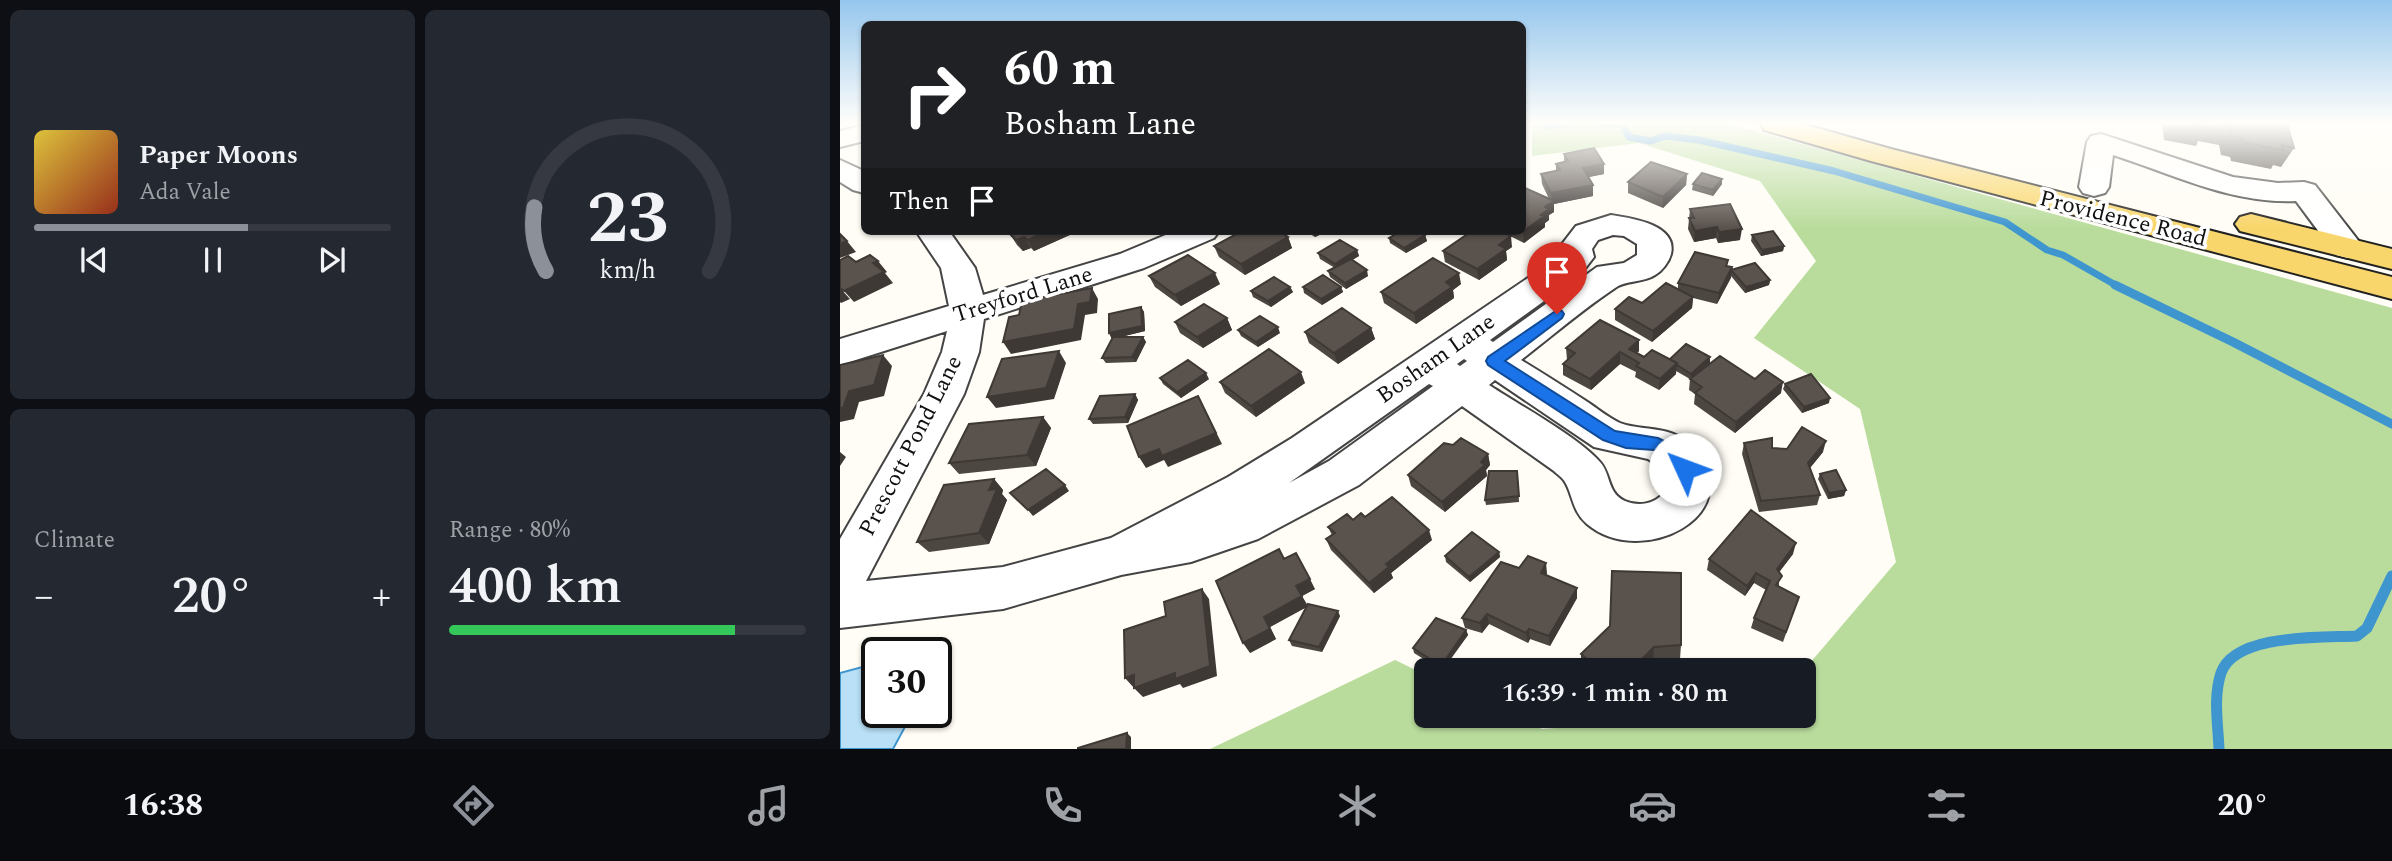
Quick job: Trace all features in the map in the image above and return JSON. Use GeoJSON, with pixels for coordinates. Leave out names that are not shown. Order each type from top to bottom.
{"type":"FeatureCollection","features":[{"type":"Feature","properties":{"kind":"main road","name":"Providence Road"},"geometry":{"type":"LineString","coordinates":[[1896,159],[2392,288]]}},
{"type":"Feature","properties":{"kind":"main road","name":"Providence Road"},"geometry":{"type":"LineString","coordinates":[[1986,159],[2392,259]]}},
{"type":"Feature","properties":{"kind":"street"},"geometry":{"type":"LineString","coordinates":[[2094,187],[2098,159]]}},
{"type":"Feature","properties":{"kind":"street"},"geometry":{"type":"LineString","coordinates":[[2152,159],[2251,189],[2283,194],[2304,191],[2348,248]]}},
{"type":"Feature","properties":{"kind":"street"},"geometry":{"type":"LineString","coordinates":[[840,169],[861,182]]}},
{"type":"Feature","properties":{"kind":"street","name":"Prescott Pond Lane"},"geometry":{"type":"LineString","coordinates":[[840,583],[924,430],[954,369],[964,335],[965,300],[952,253],[936,235]]}},
{"type":"Feature","properties":{"kind":"street","name":"Treyford Lane"},"geometry":{"type":"LineString","coordinates":[[840,352],[1134,235]]}},
{"type":"Feature","properties":{"kind":"street","name":"Treyford Lane"},"geometry":{"type":"LineString","coordinates":[[840,324],[965,300],[1132,261],[1194,235]]}},
{"type":"Feature","properties":{"kind":"street","name":"Bosham Lane"},"geometry":{"type":"LineString","coordinates":[[840,606],[1003,588],[1121,555],[1242,491],[1307,450],[1445,375],[1478,351],[1568,267],[1593,266]]}},
{"type":"Feature","properties":{"kind":"street"},"geometry":{"type":"LineString","coordinates":[[1478,351],[1609,436],[1626,442]]}},
{"type":"Feature","properties":{"kind":"street"},"geometry":{"type":"LineString","coordinates":[[1445,375],[1569,459],[1586,475]]}},
{"type":"Feature","properties":{"kind":"street"},"geometry":{"type":"LineString","coordinates":[[1643,441],[1672,452],[1682,463],[1688,477],[1688,491],[1681,504],[1670,514],[1654,522],[1637,524],[1619,521],[1604,513],[1593,502],[1587,489],[1586,475],[1591,463],[1600,453],[1626,442],[1643,441]]}},
{"type":"Feature","properties":{"kind":"green space"},"geometry":{"type":"Polygon","coordinates":[[[1690,159],[1856,159],[2392,308],[2392,749],[1210,749],[1395,660],[1414,669],[1414,728],[1816,728],[1814,658],[1896,562],[1860,409],[1754,338],[1816,261],[1760,181],[1690,159]]]}},
{"type":"Feature","properties":{"kind":"water"},"geometry":{"type":"Polygon","coordinates":[[[861,667],[861,728],[904,728],[893,749],[840,749],[840,673],[861,667]]]}},
{"type":"Feature","properties":{"kind":"building"},"geometry":{"type":"Polygon","coordinates":[[[1567,159],[1601,159],[1604,164],[1583,168],[1593,185],[1551,193],[1541,174],[1560,170],[1556,164],[1568,161],[1567,159]]]}},
{"type":"Feature","properties":{"kind":"building"},"geometry":{"type":"Polygon","coordinates":[[[1651,162],[1687,174],[1663,197],[1628,182],[1651,162]]]}},
{"type":"Feature","properties":{"kind":"building"},"geometry":{"type":"Polygon","coordinates":[[[1702,173],[1722,179],[1713,190],[1693,184],[1702,173]]]}},
{"type":"Feature","properties":{"kind":"building"},"geometry":{"type":"Polygon","coordinates":[[[1526,188],[1554,201],[1545,207],[1549,209],[1541,215],[1544,216],[1526,230],[1526,188]]]}},
{"type":"Feature","properties":{"kind":"building"},"geometry":{"type":"Polygon","coordinates":[[[1730,204],[1742,229],[1719,232],[1717,227],[1695,231],[1689,218],[1694,218],[1690,209],[1730,204]]]}},
{"type":"Feature","properties":{"kind":"building"},"geometry":{"type":"Polygon","coordinates":[[[1773,231],[1784,246],[1762,250],[1752,235],[1773,231]]]}},
{"type":"Feature","properties":{"kind":"building"},"geometry":{"type":"Polygon","coordinates":[[[840,234],[847,241],[840,244],[840,234]]]}},
{"type":"Feature","properties":{"kind":"building"},"geometry":{"type":"Polygon","coordinates":[[[1011,235],[1039,235],[1028,240],[1024,237],[1016,240],[1011,235]]]}},
{"type":"Feature","properties":{"kind":"building"},"geometry":{"type":"Polygon","coordinates":[[[1235,235],[1288,237],[1241,264],[1214,246],[1235,235]]]}},
{"type":"Feature","properties":{"kind":"building"},"geometry":{"type":"Polygon","coordinates":[[[1394,235],[1425,235],[1404,248],[1389,238],[1394,235]]]}},
{"type":"Feature","properties":{"kind":"building"},"geometry":{"type":"Polygon","coordinates":[[[1466,235],[1511,236],[1499,245],[1506,249],[1477,269],[1443,251],[1466,235]]]}},
{"type":"Feature","properties":{"kind":"building"},"geometry":{"type":"Polygon","coordinates":[[[1340,240],[1357,250],[1335,264],[1318,253],[1340,240]]]}},
{"type":"Feature","properties":{"kind":"building"},"geometry":{"type":"Polygon","coordinates":[[[1695,252],[1728,260],[1726,266],[1732,267],[1719,293],[1678,283],[1695,252]]]}},
{"type":"Feature","properties":{"kind":"building"},"geometry":{"type":"Polygon","coordinates":[[[870,255],[878,261],[873,263],[884,272],[844,291],[840,288],[840,260],[848,256],[856,262],[870,255]]]}},
{"type":"Feature","properties":{"kind":"building"},"geometry":{"type":"Polygon","coordinates":[[[1188,255],[1215,273],[1175,295],[1149,276],[1188,255]]]}},
{"type":"Feature","properties":{"kind":"building"},"geometry":{"type":"Polygon","coordinates":[[[1433,258],[1459,273],[1446,282],[1452,287],[1414,313],[1381,292],[1433,258]]]}},
{"type":"Feature","properties":{"kind":"building"},"geometry":{"type":"Polygon","coordinates":[[[1351,259],[1367,270],[1345,283],[1328,271],[1351,259]]]}},
{"type":"Feature","properties":{"kind":"building"},"geometry":{"type":"Polygon","coordinates":[[[1755,263],[1770,280],[1746,287],[1731,270],[1755,263]]]}},
{"type":"Feature","properties":{"kind":"building"},"geometry":{"type":"Polygon","coordinates":[[[1323,275],[1341,287],[1321,299],[1303,287],[1323,275]]]}},
{"type":"Feature","properties":{"kind":"building"},"geometry":{"type":"Polygon","coordinates":[[[1274,277],[1290,287],[1268,301],[1251,291],[1274,277]]]}},
{"type":"Feature","properties":{"kind":"building"},"geometry":{"type":"Polygon","coordinates":[[[1666,283],[1693,297],[1653,331],[1615,309],[1629,297],[1642,303],[1666,283]]]}},
{"type":"Feature","properties":{"kind":"building"},"geometry":{"type":"Polygon","coordinates":[[[1092,288],[1090,302],[1078,304],[1074,329],[1003,342],[1009,317],[1019,315],[1022,301],[1092,288]]]}},
{"type":"Feature","properties":{"kind":"building"},"geometry":{"type":"Polygon","coordinates":[[[1204,304],[1227,318],[1197,337],[1175,322],[1204,304]]]}},
{"type":"Feature","properties":{"kind":"building"},"geometry":{"type":"Polygon","coordinates":[[[1141,307],[1142,326],[1109,333],[1109,314],[1141,307]]]}},
{"type":"Feature","properties":{"kind":"building"},"geometry":{"type":"Polygon","coordinates":[[[1342,308],[1371,328],[1334,353],[1305,332],[1342,308]]]}},
{"type":"Feature","properties":{"kind":"building"},"geometry":{"type":"Polygon","coordinates":[[[1260,316],[1278,327],[1256,342],[1238,330],[1260,316]]]}},
{"type":"Feature","properties":{"kind":"building"},"geometry":{"type":"Polygon","coordinates":[[[1600,320],[1639,340],[1629,349],[1644,357],[1652,350],[1677,363],[1660,379],[1636,366],[1639,363],[1620,352],[1590,379],[1563,364],[1575,353],[1566,348],[1600,320]]]}},
{"type":"Feature","properties":{"kind":"building"},"geometry":{"type":"Polygon","coordinates":[[[1113,337],[1143,337],[1132,357],[1102,358],[1113,337]]]}},
{"type":"Feature","properties":{"kind":"building"},"geometry":{"type":"Polygon","coordinates":[[[1686,344],[1710,357],[1691,374],[1670,359],[1686,344]]]}},
{"type":"Feature","properties":{"kind":"building"},"geometry":{"type":"Polygon","coordinates":[[[1269,349],[1301,372],[1251,406],[1220,382],[1269,349]]]}},
{"type":"Feature","properties":{"kind":"building"},"geometry":{"type":"Polygon","coordinates":[[[1059,351],[1046,388],[987,397],[1002,359],[1059,351]]]}},
{"type":"Feature","properties":{"kind":"building"},"geometry":{"type":"Polygon","coordinates":[[[883,355],[874,385],[849,391],[843,408],[840,408],[840,365],[883,355]]]}},
{"type":"Feature","properties":{"kind":"building"},"geometry":{"type":"Polygon","coordinates":[[[1720,356],[1755,379],[1765,370],[1783,382],[1736,422],[1695,393],[1702,387],[1690,379],[1720,356]]]}},
{"type":"Feature","properties":{"kind":"building"},"geometry":{"type":"Polygon","coordinates":[[[1188,360],[1206,373],[1177,392],[1160,378],[1188,360]]]}},
{"type":"Feature","properties":{"kind":"building"},"geometry":{"type":"Polygon","coordinates":[[[1811,374],[1830,398],[1804,407],[1785,384],[1811,374]]]}},
{"type":"Feature","properties":{"kind":"building"},"geometry":{"type":"Polygon","coordinates":[[[1135,394],[1125,417],[1089,419],[1100,396],[1135,394]]]}},
{"type":"Feature","properties":{"kind":"building"},"geometry":{"type":"Polygon","coordinates":[[[1198,396],[1216,433],[1162,456],[1159,449],[1139,457],[1127,426],[1198,396]]]}},
{"type":"Feature","properties":{"kind":"building"},"geometry":{"type":"Polygon","coordinates":[[[1043,417],[1027,455],[949,463],[969,424],[1043,417]]]}},
{"type":"Feature","properties":{"kind":"building"},"geometry":{"type":"Polygon","coordinates":[[[1802,427],[1826,441],[1808,463],[1820,495],[1761,501],[1744,443],[1772,438],[1772,448],[1787,449],[1802,427]]]}},
{"type":"Feature","properties":{"kind":"building"},"geometry":{"type":"Polygon","coordinates":[[[1461,438],[1488,454],[1481,462],[1485,465],[1442,502],[1408,475],[1444,443],[1453,445],[1461,438]]]}},
{"type":"Feature","properties":{"kind":"building"},"geometry":{"type":"Polygon","coordinates":[[[1046,469],[1065,485],[1028,510],[1010,493],[1046,469]]]}},
{"type":"Feature","properties":{"kind":"building"},"geometry":{"type":"Polygon","coordinates":[[[1836,470],[1846,490],[1829,493],[1820,474],[1836,470]]]}},
{"type":"Feature","properties":{"kind":"building"},"geometry":{"type":"Polygon","coordinates":[[[1489,471],[1517,471],[1519,496],[1485,500],[1489,471]]]}},
{"type":"Feature","properties":{"kind":"building"},"geometry":{"type":"Polygon","coordinates":[[[994,479],[989,490],[997,489],[979,533],[917,542],[944,485],[994,479]]]}},
{"type":"Feature","properties":{"kind":"building"},"geometry":{"type":"Polygon","coordinates":[[[1392,497],[1429,530],[1386,564],[1389,567],[1369,583],[1326,539],[1335,533],[1328,527],[1347,514],[1353,520],[1361,513],[1365,517],[1392,497]]]}},
{"type":"Feature","properties":{"kind":"building"},"geometry":{"type":"Polygon","coordinates":[[[1751,510],[1796,543],[1777,569],[1782,576],[1776,585],[1799,597],[1786,632],[1754,618],[1770,581],[1756,573],[1747,586],[1709,559],[1751,510]]]}},
{"type":"Feature","properties":{"kind":"building"},"geometry":{"type":"Polygon","coordinates":[[[1472,532],[1499,552],[1469,577],[1445,556],[1472,532]]]}},
{"type":"Feature","properties":{"kind":"building"},"geometry":{"type":"Polygon","coordinates":[[[1279,549],[1284,559],[1296,553],[1310,579],[1296,586],[1302,596],[1264,617],[1270,629],[1243,643],[1216,581],[1279,549]]]}},
{"type":"Feature","properties":{"kind":"building"},"geometry":{"type":"Polygon","coordinates":[[[1528,556],[1546,563],[1541,573],[1577,588],[1549,636],[1529,629],[1526,633],[1487,614],[1480,623],[1462,618],[1501,562],[1519,568],[1528,556]]]}},
{"type":"Feature","properties":{"kind":"building"},"geometry":{"type":"Polygon","coordinates":[[[1612,571],[1681,573],[1681,645],[1654,647],[1643,658],[1586,658],[1581,654],[1610,626],[1612,571]]]}},
{"type":"Feature","properties":{"kind":"building"},"geometry":{"type":"Polygon","coordinates":[[[1202,589],[1210,666],[1175,679],[1175,673],[1134,688],[1134,675],[1125,678],[1124,630],[1166,616],[1164,602],[1202,589]]]}},
{"type":"Feature","properties":{"kind":"building"},"geometry":{"type":"Polygon","coordinates":[[[1308,604],[1338,611],[1319,647],[1289,640],[1308,604]]]}},
{"type":"Feature","properties":{"kind":"building"},"geometry":{"type":"Polygon","coordinates":[[[1436,618],[1466,630],[1447,658],[1429,658],[1413,648],[1436,618]]]}},
{"type":"Feature","properties":{"kind":"building"},"geometry":{"type":"Polygon","coordinates":[[[1127,733],[1126,749],[1078,749],[1078,748],[1127,733]]]}},
{"type":"Feature","properties":{"kind":"waterway"},"geometry":{"type":"LineString","coordinates":[[1782,159],[1834,171],[2005,222],[2047,250],[2063,255],[2118,287]]}},
{"type":"Feature","properties":{"kind":"waterway"},"geometry":{"type":"LineString","coordinates":[[2118,287],[2392,424]]}},
{"type":"Feature","properties":{"kind":"waterway"},"geometry":{"type":"LineString","coordinates":[[2219,749],[2217,691],[2221,673],[2229,660],[2261,644],[2281,640],[2357,636],[2367,628],[2392,576]]}},
{"type":"Feature","properties":{"kind":"route"},"geometry":{"type":"LineString","coordinates":[[1557,314],[1494,361],[1609,436],[1626,442],[1643,441],[1658,445],[1672,452],[1685,469]]}}]}
